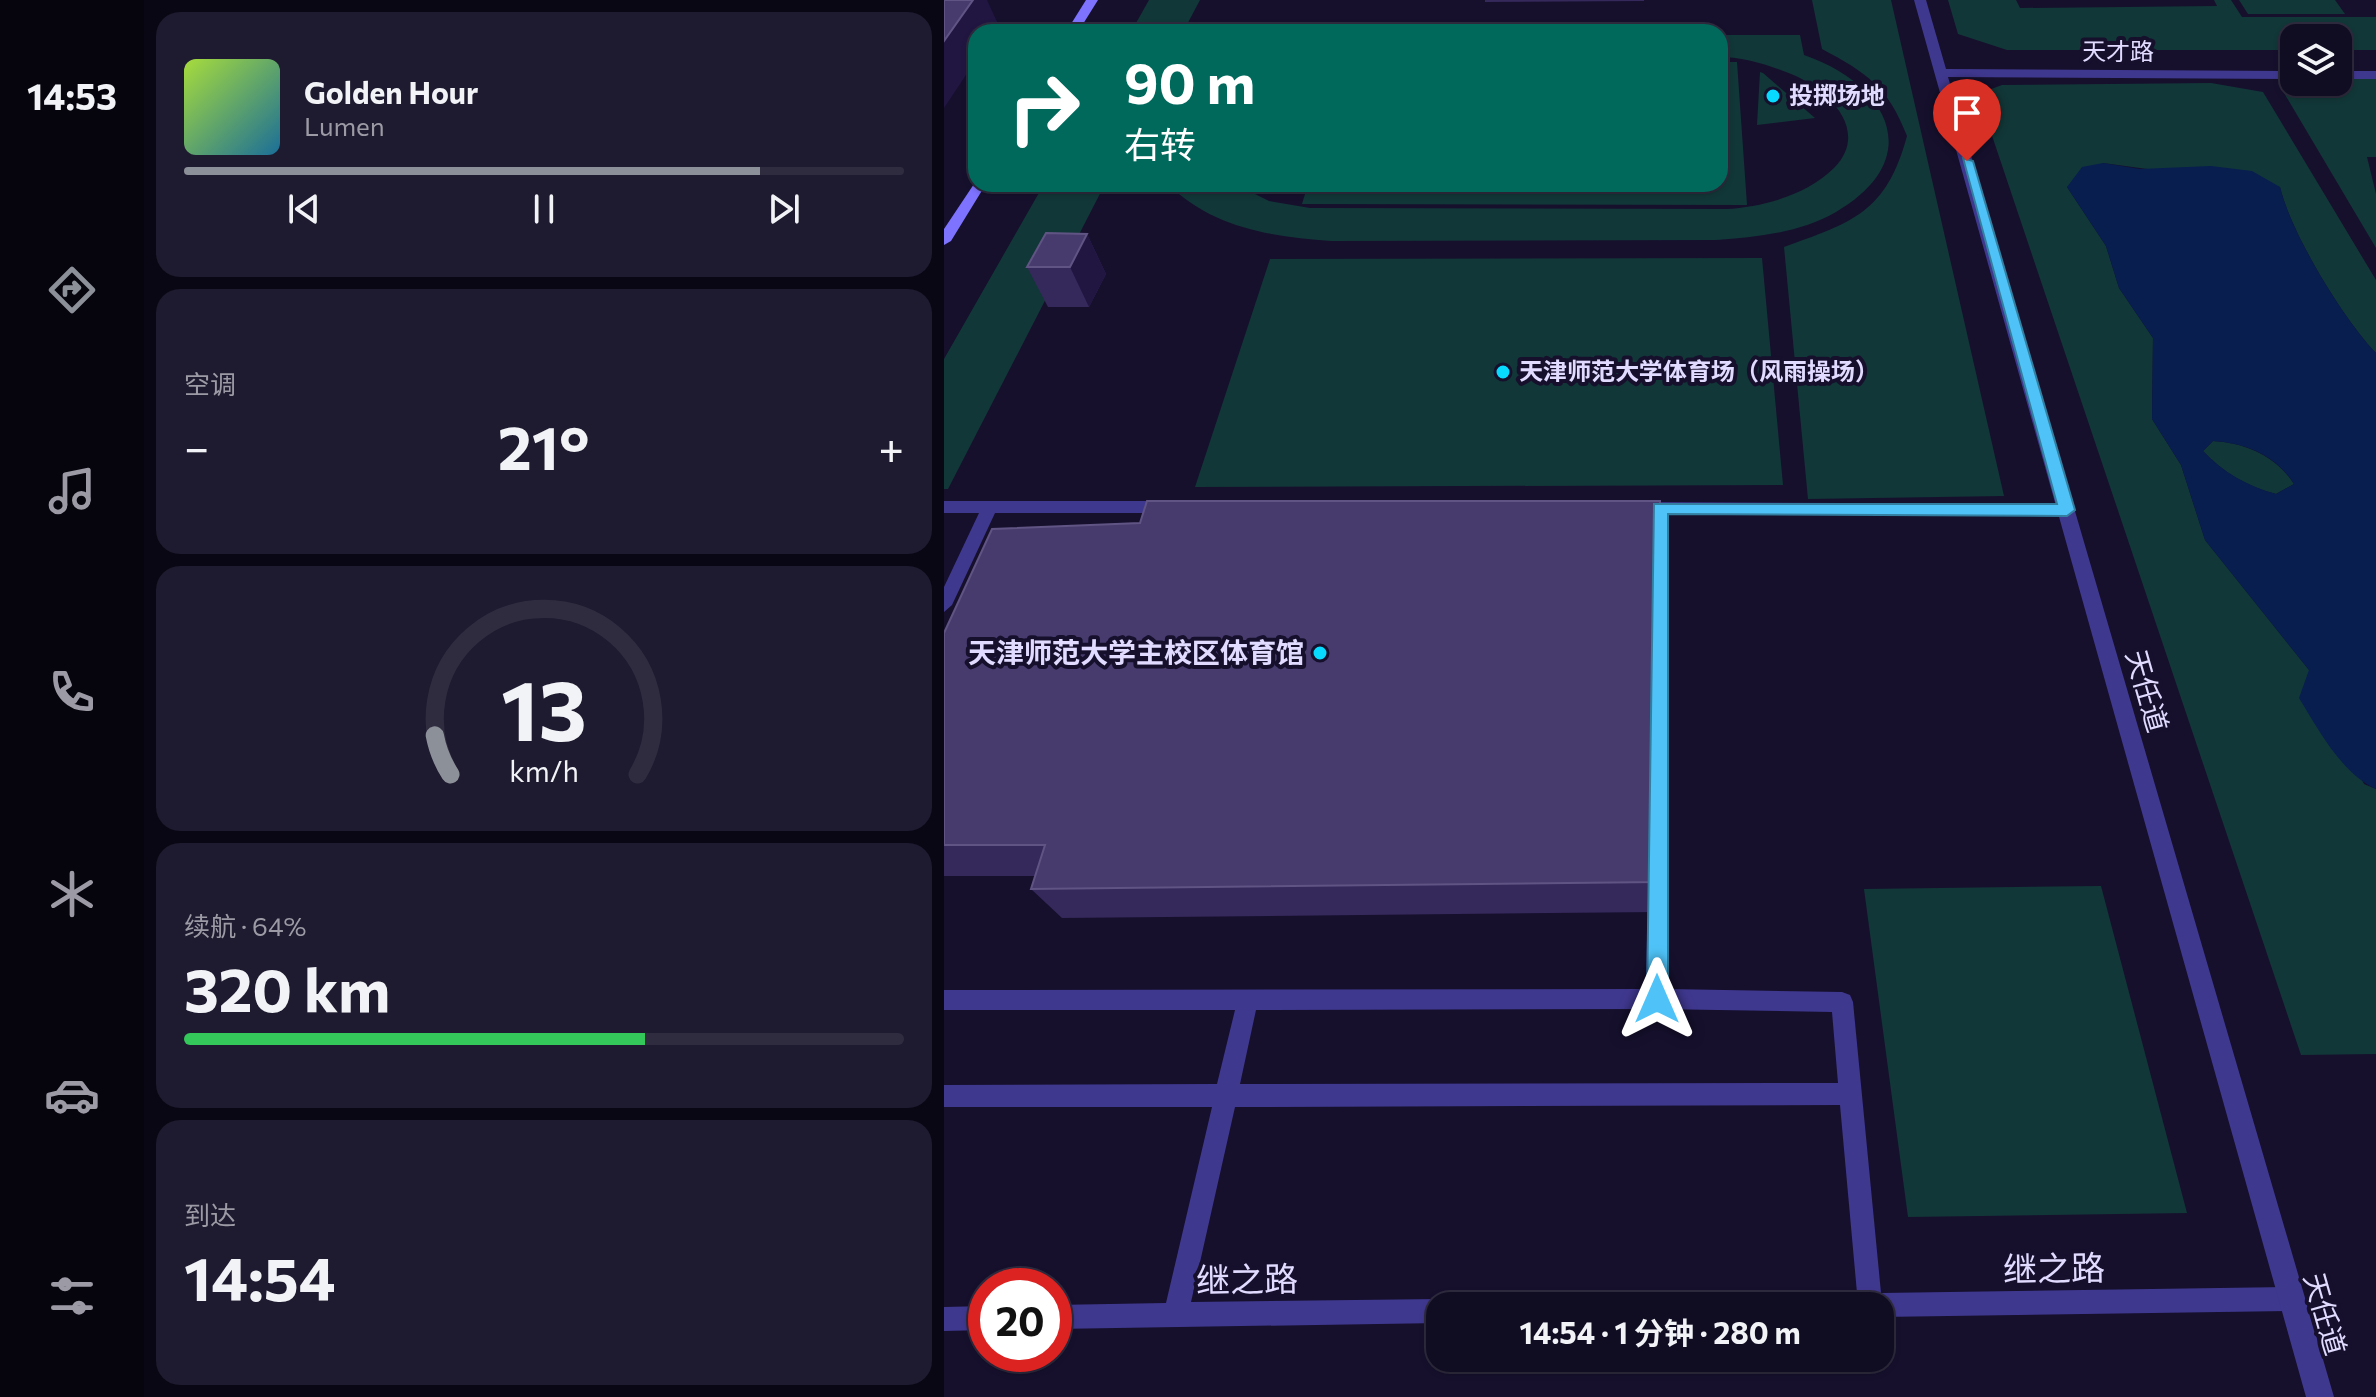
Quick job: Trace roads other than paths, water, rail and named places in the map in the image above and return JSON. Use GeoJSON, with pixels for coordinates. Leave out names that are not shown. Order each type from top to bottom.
{"type":"FeatureCollection","features":[{"type":"Feature","properties":{"kind":"street"},"geometry":{"type":"LineString","coordinates":[[1077,24],[1092,0]]}},
{"type":"Feature","properties":{"kind":"street","name":"天任道"},"geometry":{"type":"LineString","coordinates":[[1920,0],[2320,1397]]}},
{"type":"Feature","properties":{"kind":"street","name":"天才路"},"geometry":{"type":"LineString","coordinates":[[1942,73],[2280,75]]}},
{"type":"Feature","properties":{"kind":"street"},"geometry":{"type":"LineString","coordinates":[[2352,75],[2376,75]]}},
{"type":"Feature","properties":{"kind":"street"},"geometry":{"type":"LineString","coordinates":[[944,241],[974,192]]}},
{"type":"Feature","properties":{"kind":"lane"},"geometry":{"type":"LineString","coordinates":[[944,507],[1181,507]]}},
{"type":"Feature","properties":{"kind":"lane"},"geometry":{"type":"LineString","coordinates":[[944,605],[990,507]]}},
{"type":"Feature","properties":{"kind":"lane"},"geometry":{"type":"LineString","coordinates":[[1612,508],[2067,510]]}},
{"type":"Feature","properties":{"kind":"lane"},"geometry":{"type":"LineString","coordinates":[[1658,819],[1660,508]]}},
{"type":"Feature","properties":{"kind":"lane"},"geometry":{"type":"LineString","coordinates":[[1657,999],[1658,865]]}},
{"type":"Feature","properties":{"kind":"lane"},"geometry":{"type":"LineString","coordinates":[[1176,1315],[1248,999]]}},
{"type":"Feature","properties":{"kind":"lane"},"geometry":{"type":"LineString","coordinates":[[944,1000],[1657,999],[1842,1002],[1869,1292]]}},
{"type":"Feature","properties":{"kind":"lane"},"geometry":{"type":"LineString","coordinates":[[944,1096],[1851,1094]]}},
{"type":"Feature","properties":{"kind":"lane","name":"继之路"},"geometry":{"type":"LineString","coordinates":[[1894,1305],[2292,1299]]}},
{"type":"Feature","properties":{"kind":"lane","name":"继之路"},"geometry":{"type":"LineString","coordinates":[[1072,1317],[1426,1311]]}},
{"type":"Feature","properties":{"kind":"lane"},"geometry":{"type":"LineString","coordinates":[[944,1319],[968,1318]]}},
{"type":"Feature","properties":{"kind":"water"},"geometry":{"type":"Polygon","coordinates":[[[2103,163],[2140,169],[2211,166],[2252,171],[2280,187],[2295,228],[2320,274],[2376,353],[2376,789],[2352,773],[2323,736],[2299,698],[2309,670],[2205,540],[2181,465],[2152,419],[2153,338],[2119,288],[2106,246],[2067,187],[2082,167],[2103,163]],[[2213,441],[2203,451],[2236,478],[2276,494],[2294,484],[2279,466],[2260,453],[2213,441]]]}},
{"type":"Feature","properties":{"kind":"place","name":"投掷场地"},"geometry":{"type":"Point","coordinates":[1773,96]}},
{"type":"Feature","properties":{"kind":"place","name":"天津师范大学体育场（风雨操场）"},"geometry":{"type":"Point","coordinates":[1503,372]}},
{"type":"Feature","properties":{"kind":"place","name":"天津师范大学主校区体育馆"},"geometry":{"type":"Point","coordinates":[1320,653]}}]}
